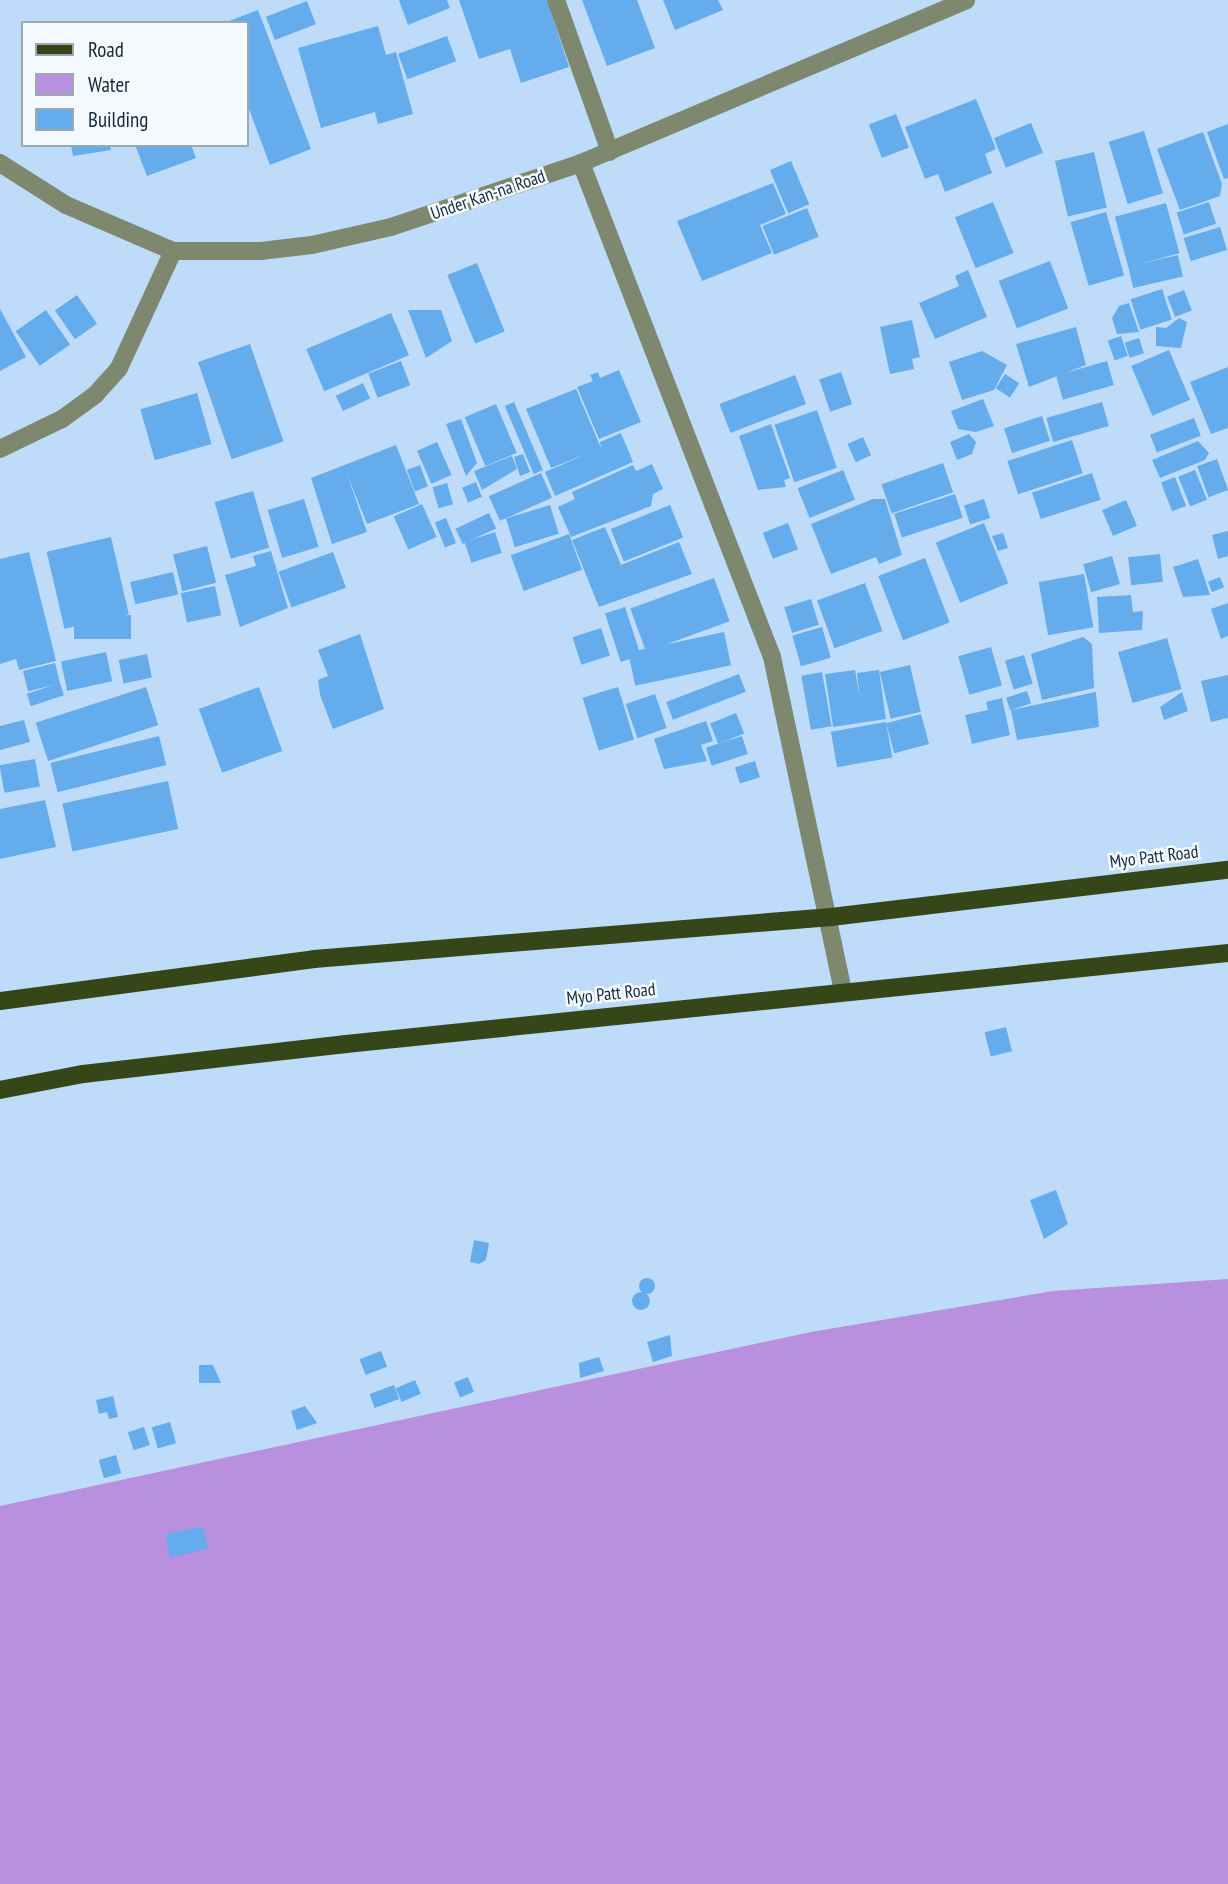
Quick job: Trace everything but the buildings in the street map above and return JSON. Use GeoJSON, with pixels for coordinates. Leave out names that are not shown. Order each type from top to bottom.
{"type":"FeatureCollection","features":[{"type":"Feature","properties":{"kind":"main road","name":"Myo Patt Road"},"geometry":{"type":"LineString","coordinates":[[0,1000],[314,959],[831,917],[1228,870]]}},
{"type":"Feature","properties":{"kind":"main road","name":"Myo Patt Road"},"geometry":{"type":"LineString","coordinates":[[0,1090],[83,1074],[843,990],[1228,953]]}},
{"type":"Feature","properties":{"kind":"street"},"geometry":{"type":"LineString","coordinates":[[556,0],[610,152]]}},
{"type":"Feature","properties":{"kind":"street","name":"Under Kan-na Road"},"geometry":{"type":"LineString","coordinates":[[0,163],[65,205],[173,251],[261,251],[326,242],[391,227],[581,163],[966,0]]}},
{"type":"Feature","properties":{"kind":"street"},"geometry":{"type":"LineString","coordinates":[[581,163],[772,657],[831,917],[843,990]]}},
{"type":"Feature","properties":{"kind":"street"},"geometry":{"type":"LineString","coordinates":[[0,449],[62,419],[95,395],[119,368],[173,251]]}},
{"type":"Feature","properties":{"kind":"water"},"geometry":{"type":"Polygon","coordinates":[[[1228,1279],[1228,1884],[0,1884],[0,1506],[811,1332],[1053,1291],[1228,1279]]]}}]}
